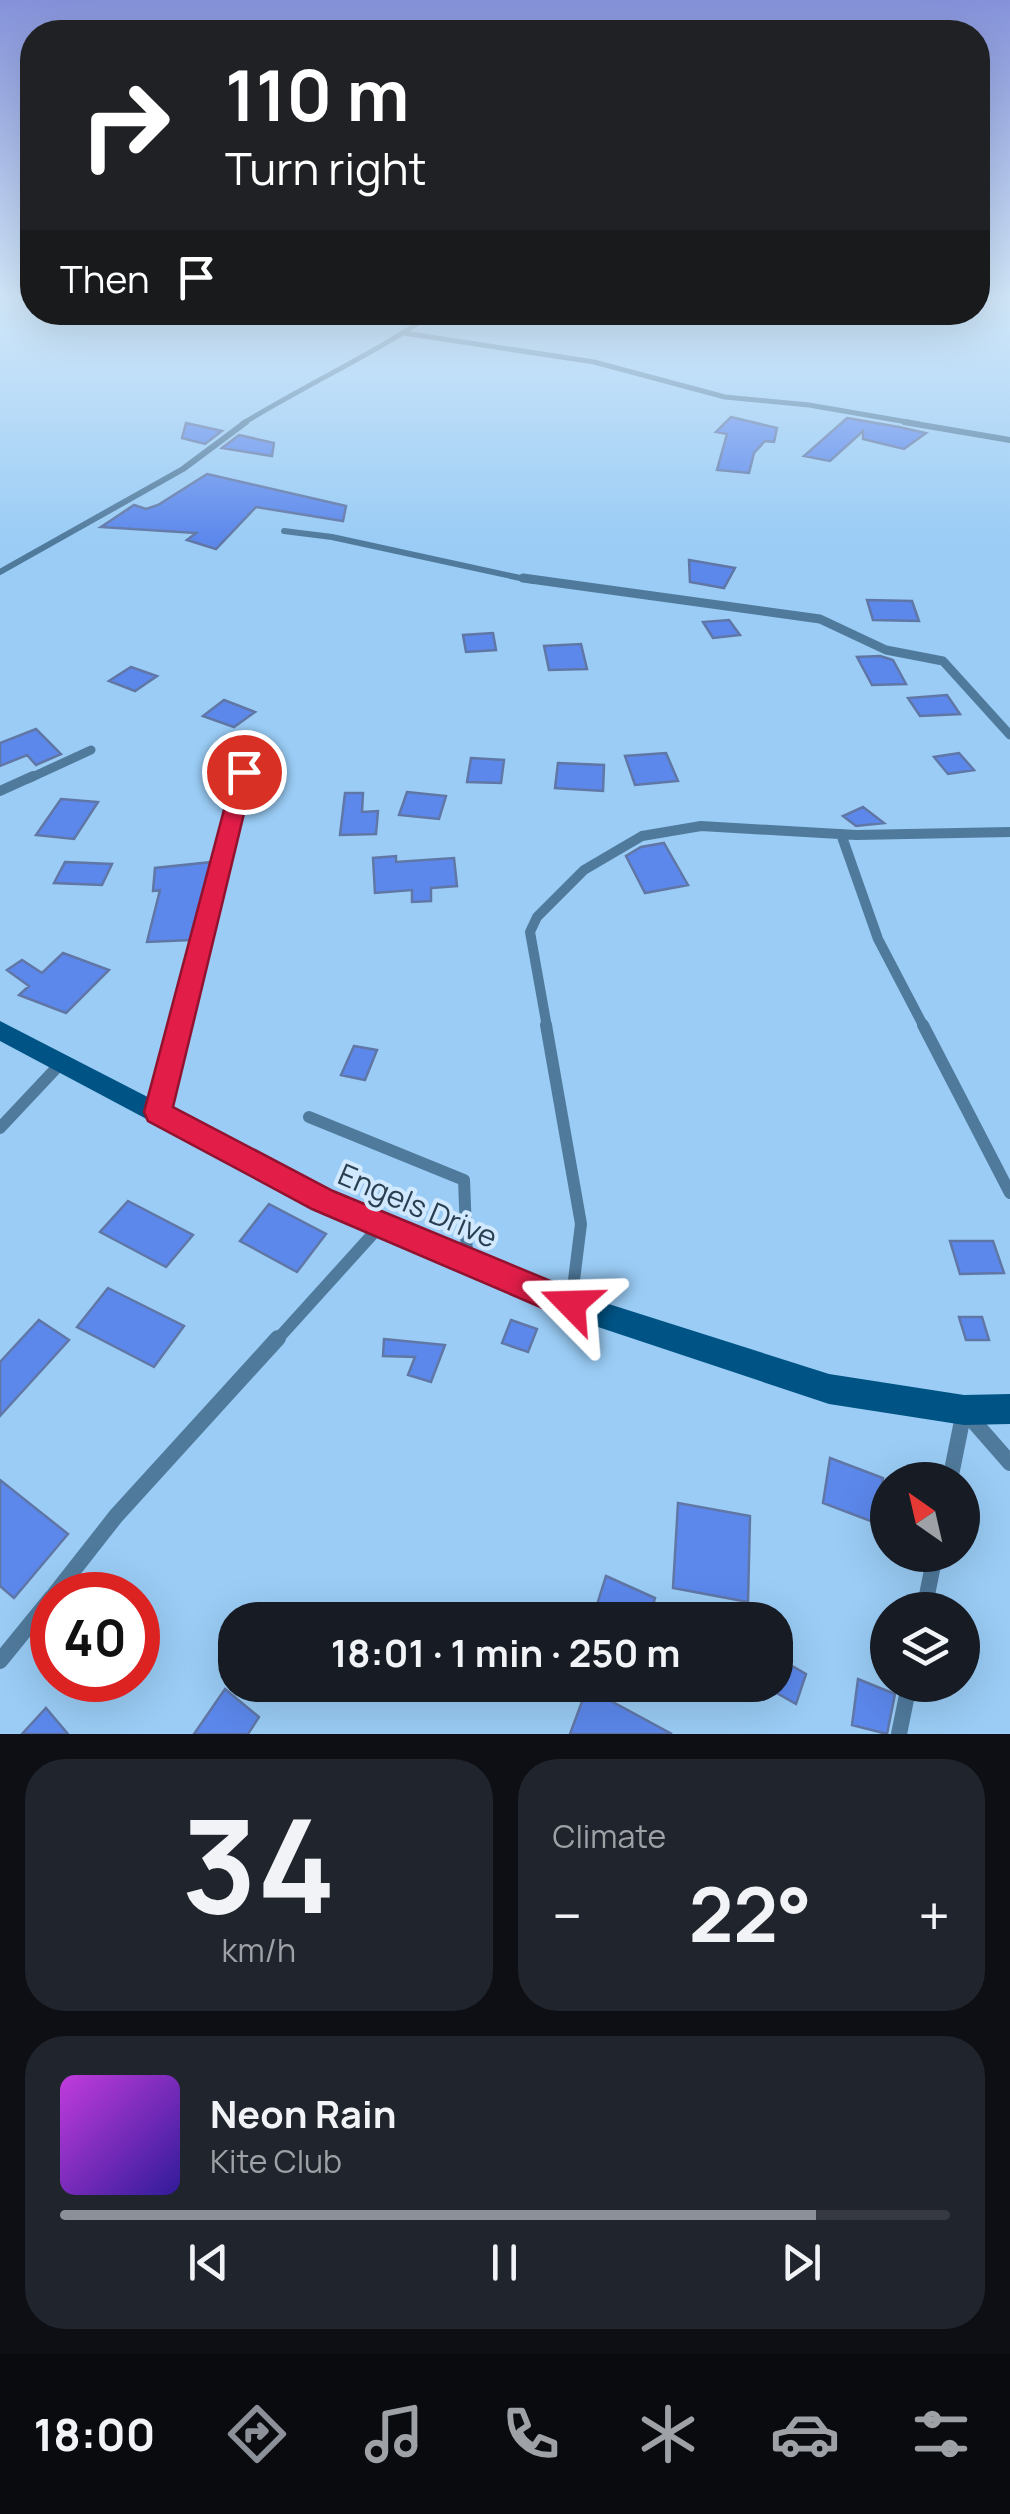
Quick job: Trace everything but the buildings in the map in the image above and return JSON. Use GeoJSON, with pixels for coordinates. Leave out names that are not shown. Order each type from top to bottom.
{"type":"FeatureCollection","features":[{"type":"Feature","properties":{"kind":"street"},"geometry":{"type":"LineString","coordinates":[[0,572],[183,469],[227,433],[316,379]]}},
{"type":"Feature","properties":{"kind":"street"},"geometry":{"type":"LineString","coordinates":[[657,379],[725,397],[808,405],[1010,440]]}},
{"type":"Feature","properties":{"kind":"street"},"geometry":{"type":"LineString","coordinates":[[284,532],[332,537],[562,586],[694,598],[820,619],[886,650],[942,661],[1010,735]]}},
{"type":"Feature","properties":{"kind":"street"},"geometry":{"type":"LineString","coordinates":[[0,791],[91,750]]}},
{"type":"Feature","properties":{"kind":"street"},"geometry":{"type":"LineString","coordinates":[[158,1112],[244,772]]}},
{"type":"Feature","properties":{"kind":"street"},"geometry":{"type":"LineString","coordinates":[[571,1304],[581,1224],[530,932],[535,915],[557,891],[631,840],[656,831],[692,827],[841,834],[1010,832]]}},
{"type":"Feature","properties":{"kind":"street"},"geometry":{"type":"LineString","coordinates":[[841,834],[878,939],[1010,1193]]}},
{"type":"Feature","properties":{"kind":"street","name":"Engels Drive"},"geometry":{"type":"LineString","coordinates":[[0,1030],[322,1200],[571,1304],[830,1389],[964,1410],[1010,1409]]}},
{"type":"Feature","properties":{"kind":"street"},"geometry":{"type":"LineString","coordinates":[[0,1128],[62,1061]]}},
{"type":"Feature","properties":{"kind":"street"},"geometry":{"type":"LineString","coordinates":[[309,1117],[464,1180],[467,1263]]}},
{"type":"Feature","properties":{"kind":"street"},"geometry":{"type":"LineString","coordinates":[[73,1572],[116,1516],[380,1225]]}},
{"type":"Feature","properties":{"kind":"street"},"geometry":{"type":"LineString","coordinates":[[964,1410],[1010,1463]]}},
{"type":"Feature","properties":{"kind":"street"},"geometry":{"type":"LineString","coordinates":[[954,1462],[964,1410]]}},
{"type":"Feature","properties":{"kind":"street"},"geometry":{"type":"LineString","coordinates":[[0,1661],[30,1625]]}},
{"type":"Feature","properties":{"kind":"street"},"geometry":{"type":"LineString","coordinates":[[899,1734],[906,1702]]}},
{"type":"Feature","properties":{"kind":"route"},"geometry":{"type":"LineString","coordinates":[[244,772],[158,1112],[322,1200],[571,1304]]}}]}
